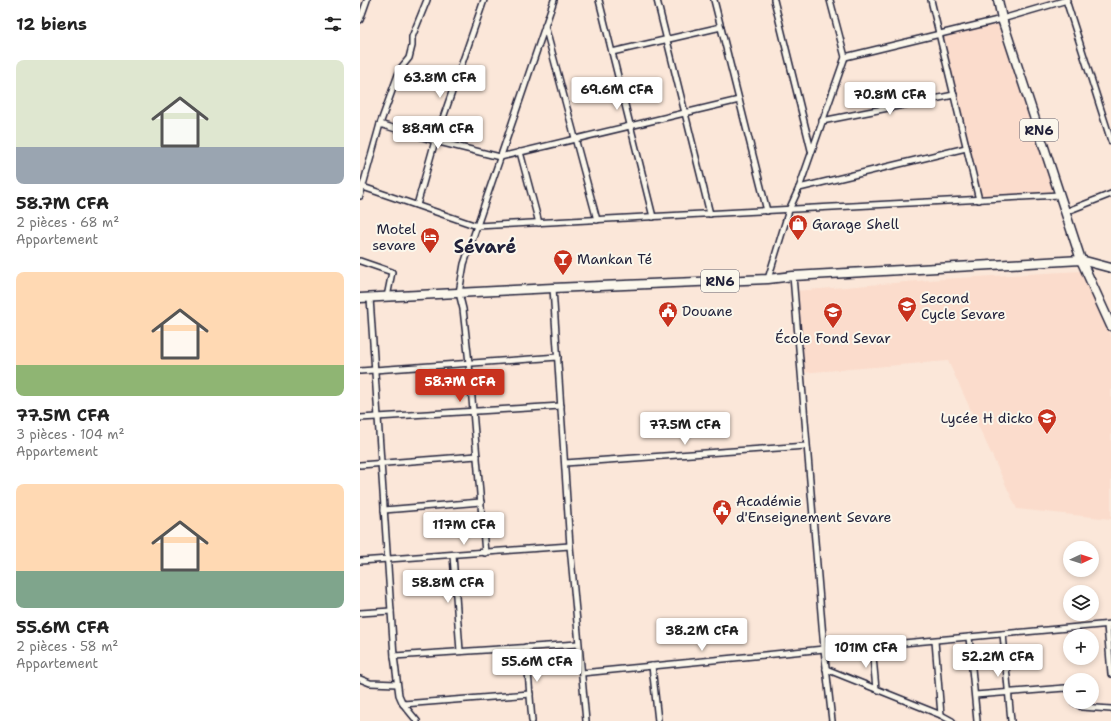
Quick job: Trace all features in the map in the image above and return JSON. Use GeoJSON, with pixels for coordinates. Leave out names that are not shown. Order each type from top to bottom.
{"type":"FeatureCollection","features":[{"type":"Feature","properties":{"kind":"main road","name":"RN6"},"geometry":{"type":"LineString","coordinates":[[360,298],[768,279],[793,276],[1081,260],[1002,19],[998,0]]}},
{"type":"Feature","properties":{"kind":"main road"},"geometry":{"type":"LineString","coordinates":[[1081,260],[1111,268]]}},
{"type":"Feature","properties":{"kind":"main road"},"geometry":{"type":"LineString","coordinates":[[1081,260],[1111,326]]}},
{"type":"Feature","properties":{"kind":"street"},"geometry":{"type":"LineString","coordinates":[[360,18],[367,0]]}},
{"type":"Feature","properties":{"kind":"street"},"geometry":{"type":"LineString","coordinates":[[360,196],[380,124],[400,69],[409,58],[412,46],[412,37],[427,0]]}},
{"type":"Feature","properties":{"kind":"street"},"geometry":{"type":"LineString","coordinates":[[417,205],[435,141],[484,0]]}},
{"type":"Feature","properties":{"kind":"street"},"geometry":{"type":"LineString","coordinates":[[486,553],[469,363],[463,309],[459,293],[464,264],[554,0]]}},
{"type":"Feature","properties":{"kind":"street"},"geometry":{"type":"LineString","coordinates":[[599,0],[653,217]]}},
{"type":"Feature","properties":{"kind":"street"},"geometry":{"type":"LineString","coordinates":[[657,0],[668,39],[710,214]]}},
{"type":"Feature","properties":{"kind":"street"},"geometry":{"type":"LineString","coordinates":[[714,0],[767,211]]}},
{"type":"Feature","properties":{"kind":"street"},"geometry":{"type":"LineString","coordinates":[[774,0],[811,151]]}},
{"type":"Feature","properties":{"kind":"street"},"geometry":{"type":"LineString","coordinates":[[768,279],[789,210],[799,188],[845,57],[830,0]]}},
{"type":"Feature","properties":{"kind":"street"},"geometry":{"type":"LineString","coordinates":[[931,0],[979,200]]}},
{"type":"Feature","properties":{"kind":"street"},"geometry":{"type":"LineString","coordinates":[[845,57],[1002,19],[1066,0],[1111,141]]}},
{"type":"Feature","properties":{"kind":"street"},"geometry":{"type":"LineString","coordinates":[[545,26],[597,220]]}},
{"type":"Feature","properties":{"kind":"street"},"geometry":{"type":"LineString","coordinates":[[612,52],[721,27]]}},
{"type":"Feature","properties":{"kind":"street"},"geometry":{"type":"LineString","coordinates":[[822,121],[954,95]]}},
{"type":"Feature","properties":{"kind":"street"},"geometry":{"type":"LineString","coordinates":[[380,124],[435,141],[500,157],[739,100]]}},
{"type":"Feature","properties":{"kind":"street"},"geometry":{"type":"LineString","coordinates":[[799,188],[966,148]]}},
{"type":"Feature","properties":{"kind":"street"},"geometry":{"type":"LineString","coordinates":[[520,152],[539,223]]}},
{"type":"Feature","properties":{"kind":"street"},"geometry":{"type":"LineString","coordinates":[[362,186],[477,226],[1060,195]]}},
{"type":"Feature","properties":{"kind":"street"},"geometry":{"type":"LineString","coordinates":[[1065,212],[1110,195]]}},
{"type":"Feature","properties":{"kind":"street"},"geometry":{"type":"LineString","coordinates":[[360,261],[392,272],[387,297]]}},
{"type":"Feature","properties":{"kind":"street"},"geometry":{"type":"LineString","coordinates":[[793,276],[806,446],[824,650],[832,721]]}},
{"type":"Feature","properties":{"kind":"street"},"geometry":{"type":"LineString","coordinates":[[553,288],[570,546],[586,721]]}},
{"type":"Feature","properties":{"kind":"street"},"geometry":{"type":"LineString","coordinates":[[370,298],[387,560],[397,684],[399,695],[403,704],[417,721]]}},
{"type":"Feature","properties":{"kind":"street"},"geometry":{"type":"LineString","coordinates":[[360,371],[558,357]]}},
{"type":"Feature","properties":{"kind":"street"},"geometry":{"type":"LineString","coordinates":[[360,418],[473,410],[561,406]]}},
{"type":"Feature","properties":{"kind":"street"},"geometry":{"type":"LineString","coordinates":[[565,463],[806,446]]}},
{"type":"Feature","properties":{"kind":"street"},"geometry":{"type":"LineString","coordinates":[[360,465],[477,456]]}},
{"type":"Feature","properties":{"kind":"street"},"geometry":{"type":"LineString","coordinates":[[384,510],[481,502]]}},
{"type":"Feature","properties":{"kind":"street"},"geometry":{"type":"LineString","coordinates":[[360,561],[570,546]]}},
{"type":"Feature","properties":{"kind":"street"},"geometry":{"type":"LineString","coordinates":[[453,555],[460,651]]}},
{"type":"Feature","properties":{"kind":"street"},"geometry":{"type":"LineString","coordinates":[[360,613],[391,611]]}},
{"type":"Feature","properties":{"kind":"street"},"geometry":{"type":"LineString","coordinates":[[582,673],[1109,625],[1111,674]]}},
{"type":"Feature","properties":{"kind":"street"},"geometry":{"type":"LineString","coordinates":[[1003,634],[1011,721]]}},
{"type":"Feature","properties":{"kind":"street"},"geometry":{"type":"LineString","coordinates":[[969,638],[977,721]]}},
{"type":"Feature","properties":{"kind":"street"},"geometry":{"type":"LineString","coordinates":[[935,641],[941,715]]}},
{"type":"Feature","properties":{"kind":"street"},"geometry":{"type":"LineString","coordinates":[[394,656],[578,644]]}},
{"type":"Feature","properties":{"kind":"street"},"geometry":{"type":"LineString","coordinates":[[872,646],[876,689]]}},
{"type":"Feature","properties":{"kind":"street"},"geometry":{"type":"LineString","coordinates":[[526,647],[532,721]]}},
{"type":"Feature","properties":{"kind":"street"},"geometry":{"type":"LineString","coordinates":[[652,666],[658,721]]}},
{"type":"Feature","properties":{"kind":"street"},"geometry":{"type":"LineString","coordinates":[[826,668],[941,715],[952,721]]}},
{"type":"Feature","properties":{"kind":"street"},"geometry":{"type":"LineString","coordinates":[[360,679],[370,683],[397,684]]}},
{"type":"Feature","properties":{"kind":"street"},"geometry":{"type":"LineString","coordinates":[[975,695],[1063,688]]}},
{"type":"Feature","properties":{"kind":"street"},"geometry":{"type":"LineString","coordinates":[[403,704],[530,694]]}},
{"type":"Feature","properties":{"kind":"street"},"geometry":{"type":"LineString","coordinates":[[1099,708],[1111,709]]}},
{"type":"Feature","properties":{"kind":"shaded area"},"geometry":{"type":"Polygon","coordinates":[[[998,24],[1054,191],[1027,196],[981,199],[940,37],[998,24]]]}},
{"type":"Feature","properties":{"kind":"shaded area","name":"Lycée H dicko"},"geometry":{"type":"Polygon","coordinates":[[[1080,271],[1087,280],[1111,336],[1111,519],[1017,509],[948,361],[801,373],[795,291],[942,279],[1080,271]]]}},
{"type":"Feature","properties":{"kind":"place","name":"Garage Shell"},"geometry":{"type":"Point","coordinates":[798,241]}},
{"type":"Feature","properties":{"kind":"place","name":"Motel sevare"},"geometry":{"type":"Point","coordinates":[430,254]}},
{"type":"Feature","properties":{"kind":"place","name":"Mankan Té"},"geometry":{"type":"Point","coordinates":[563,276]}},
{"type":"Feature","properties":{"kind":"place","name":"Second Cycle Sevare"},"geometry":{"type":"Point","coordinates":[907,323]}},
{"type":"Feature","properties":{"kind":"place","name":"Douane"},"geometry":{"type":"Point","coordinates":[668,328]}},
{"type":"Feature","properties":{"kind":"place","name":"École Fond Sevar"},"geometry":{"type":"Point","coordinates":[833,329]}},
{"type":"Feature","properties":{"kind":"place","name":"Lycée H dicko"},"geometry":{"type":"Point","coordinates":[1047,435]}},
{"type":"Feature","properties":{"kind":"place","name":"Académie d'Enseignement Sevare"},"geometry":{"type":"Point","coordinates":[722,526]}},
{"type":"Feature","properties":{"kind":"district","name":"Sévaré"},"geometry":{"type":"Point","coordinates":[485,247]}}]}
